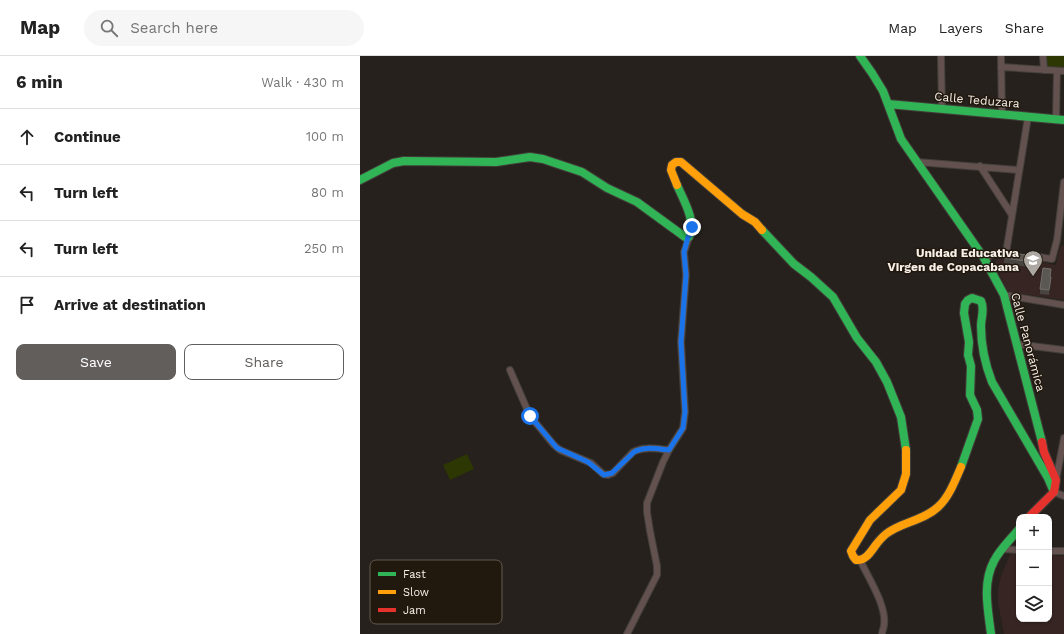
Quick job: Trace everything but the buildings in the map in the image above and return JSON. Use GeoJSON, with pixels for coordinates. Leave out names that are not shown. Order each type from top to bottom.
{"type":"FeatureCollection","features":[{"type":"Feature","properties":{"kind":"street","name":"Calle Panorámica"},"geometry":{"type":"LineString","coordinates":[[860,56],[881,88],[888,104],[894,127],[984,258],[1004,295],[1044,452],[1056,480]]}},
{"type":"Feature","properties":{"kind":"street"},"geometry":{"type":"LineString","coordinates":[[941,56],[942,109]]}},
{"type":"Feature","properties":{"kind":"street"},"geometry":{"type":"LineString","coordinates":[[1001,56],[1002,114]]}},
{"type":"Feature","properties":{"kind":"street"},"geometry":{"type":"LineString","coordinates":[[1043,56],[1044,70]]}},
{"type":"Feature","properties":{"kind":"street"},"geometry":{"type":"LineString","coordinates":[[1001,67],[1061,71],[1060,119]]}},
{"type":"Feature","properties":{"kind":"street","name":"Calle Teduzara"},"geometry":{"type":"LineString","coordinates":[[888,104],[1060,119]]}},
{"type":"Feature","properties":{"kind":"street"},"geometry":{"type":"LineString","coordinates":[[1006,253],[1028,117]]}},
{"type":"Feature","properties":{"kind":"street"},"geometry":{"type":"LineString","coordinates":[[360,180],[393,163],[404,161],[496,162],[530,157],[543,159],[582,172],[607,188],[637,202],[685,237],[688,237]]}},
{"type":"Feature","properties":{"kind":"street"},"geometry":{"type":"LineString","coordinates":[[627,634],[657,575],[657,566],[650,531],[647,503],[669,450],[683,428],[685,412],[681,342],[686,275],[684,252],[688,237],[692,233],[692,227],[689,214],[671,170],[672,165],[676,162],[681,162],[688,167],[742,214],[755,222],[794,264],[833,297],[858,338],[876,362],[887,382],[901,417],[906,449],[906,474],[901,490],[870,520],[851,551],[852,556],[855,559],[860,560],[866,557],[885,535],[899,527],[919,520],[938,508],[945,500],[957,475],[978,419],[977,410],[970,395],[971,366],[968,355],[969,342],[964,313],[965,304],[972,298],[977,299],[983,306],[981,326],[982,344],[985,365],[992,382],[1048,478],[1054,492],[1064,496]]}},
{"type":"Feature","properties":{"kind":"street"},"geometry":{"type":"LineString","coordinates":[[917,162],[1019,170]]}},
{"type":"Feature","properties":{"kind":"street"},"geometry":{"type":"LineString","coordinates":[[980,166],[1012,215]]}},
{"type":"Feature","properties":{"kind":"street"},"geometry":{"type":"LineString","coordinates":[[984,258],[997,253],[1006,253],[1052,259],[1057,240],[1064,183]]}},
{"type":"Feature","properties":{"kind":"street"},"geometry":{"type":"LineString","coordinates":[[1057,240],[1064,241]]}},
{"type":"Feature","properties":{"kind":"street"},"geometry":{"type":"LineString","coordinates":[[1004,295],[1064,305]]}},
{"type":"Feature","properties":{"kind":"street"},"geometry":{"type":"LineString","coordinates":[[1016,344],[1064,350]]}},
{"type":"Feature","properties":{"kind":"street"},"geometry":{"type":"LineString","coordinates":[[510,370],[530,416],[554,445],[560,450],[591,463],[602,474],[608,475],[612,473],[634,452],[640,449],[669,450]]}},
{"type":"Feature","properties":{"kind":"street"},"geometry":{"type":"LineString","coordinates":[[1032,514],[1054,492],[1064,438]]}},
{"type":"Feature","properties":{"kind":"street"},"geometry":{"type":"LineString","coordinates":[[991,634],[987,580],[995,560],[1016,533]]}},
{"type":"Feature","properties":{"kind":"street"},"geometry":{"type":"LineString","coordinates":[[1003,549],[1016,550]]}},
{"type":"Feature","properties":{"kind":"street"},"geometry":{"type":"LineString","coordinates":[[1052,551],[1064,552]]}},
{"type":"Feature","properties":{"kind":"street"},"geometry":{"type":"LineString","coordinates":[[860,560],[876,592],[882,609],[884,624],[882,634]]}},
{"type":"Feature","properties":{"kind":"shaded area","name":"Unidad Educativa Virgen de Copacabana"},"geometry":{"type":"Polygon","coordinates":[[[1064,245],[1064,300],[1010,292],[1007,290],[995,264],[996,260],[1006,256],[1056,265],[1060,247],[1064,245]]]}},
{"type":"Feature","properties":{"kind":"shaded area"},"geometry":{"type":"Polygon","coordinates":[[[1016,553],[1016,622],[1052,622],[1052,555],[1064,556],[1064,634],[1004,634],[998,603],[998,588],[1002,573],[1010,555],[1016,553]]]}},
{"type":"Feature","properties":{"kind":"green space"},"geometry":{"type":"Polygon","coordinates":[[[1046,56],[1064,56],[1064,68],[1047,67],[1046,56]]]}},
{"type":"Feature","properties":{"kind":"green space"},"geometry":{"type":"Polygon","coordinates":[[[467,454],[474,469],[450,480],[443,465],[467,454]]]}},
{"type":"Feature","properties":{"kind":"traffic: fast"},"geometry":{"type":"LineString","coordinates":[[860,56],[883,91],[901,139],[984,258],[1004,295],[1042,442]]}},
{"type":"Feature","properties":{"kind":"traffic: fast"},"geometry":{"type":"LineString","coordinates":[[888,104],[1064,120]]}},
{"type":"Feature","properties":{"kind":"traffic: fast"},"geometry":{"type":"LineString","coordinates":[[360,180],[393,163],[404,161],[496,162],[530,157],[543,159],[582,172],[607,188],[637,202],[685,237],[689,237],[691,231],[690,218],[686,204],[677,185]]}},
{"type":"Feature","properties":{"kind":"traffic: fast"},"geometry":{"type":"LineString","coordinates":[[762,230],[794,264],[833,297],[857,338],[876,362],[887,382],[901,417],[906,450]]}},
{"type":"Feature","properties":{"kind":"traffic: fast"},"geometry":{"type":"LineString","coordinates":[[961,467],[978,419],[977,410],[970,395],[971,366],[968,355],[969,342],[964,313],[965,304],[972,298],[981,301],[982,304],[982,341],[985,362],[992,382],[1048,478],[1054,492]]}},
{"type":"Feature","properties":{"kind":"traffic: fast"},"geometry":{"type":"LineString","coordinates":[[991,634],[987,606],[987,587],[990,569],[999,552],[1016,532]]}},
{"type":"Feature","properties":{"kind":"traffic: slow"},"geometry":{"type":"LineString","coordinates":[[677,185],[671,170],[672,165],[676,162],[681,162],[742,214],[755,222],[762,230]]}},
{"type":"Feature","properties":{"kind":"traffic: slow"},"geometry":{"type":"LineString","coordinates":[[906,450],[906,474],[901,490],[870,520],[851,551],[856,560],[867,556],[881,538],[892,530],[926,515],[938,507],[949,494],[961,467]]}},
{"type":"Feature","properties":{"kind":"traffic: jam"},"geometry":{"type":"LineString","coordinates":[[1032,514],[1054,492],[1056,480],[1044,452],[1042,442]]}},
{"type":"Feature","properties":{"kind":"place","name":"Unidad Educativa Virgen de Copacabana"},"geometry":{"type":"Point","coordinates":[1033,277]}},
{"type":"Feature","properties":{"kind":"route"},"geometry":{"type":"LineString","coordinates":[[530,416],[557,448],[594,465],[604,475],[612,473],[638,449],[669,450],[683,428],[685,412],[681,342],[685,306],[686,275],[684,252],[688,237],[691,236],[692,233],[692,227]]}}]}
